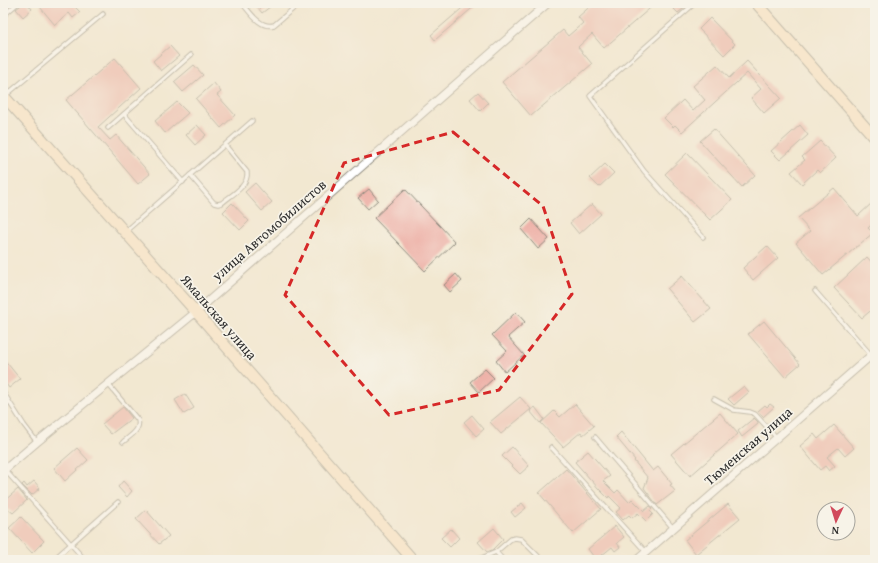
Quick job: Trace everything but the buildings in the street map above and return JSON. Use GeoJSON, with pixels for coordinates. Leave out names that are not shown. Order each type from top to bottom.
{"type":"FeatureCollection","features":[{"type":"Feature","properties":{"kind":"street","name":"улица Автомобилистов"},"geometry":{"type":"LineString","coordinates":[[4,470],[196,312],[547,3]]}},
{"type":"Feature","properties":{"kind":"street"},"geometry":{"type":"LineString","coordinates":[[756,3],[875,138]]}},
{"type":"Feature","properties":{"kind":"street","name":"Ямальская улица"},"geometry":{"type":"LineString","coordinates":[[4,96],[196,312],[413,560]]}},
{"type":"Feature","properties":{"kind":"street","name":"Тюменская улица"},"geometry":{"type":"LineString","coordinates":[[637,560],[873,353]]}},
{"type":"Feature","properties":{"kind":"lane"},"geometry":{"type":"LineString","coordinates":[[3,16],[18,3]]}},
{"type":"Feature","properties":{"kind":"lane"},"geometry":{"type":"LineString","coordinates":[[242,3],[260,23],[274,26],[300,3]]}},
{"type":"Feature","properties":{"kind":"lane"},"geometry":{"type":"LineString","coordinates":[[696,3],[590,96],[644,171],[703,237]]}},
{"type":"Feature","properties":{"kind":"lane"},"geometry":{"type":"LineString","coordinates":[[4,96],[103,14]]}},
{"type":"Feature","properties":{"kind":"lane"},"geometry":{"type":"LineString","coordinates":[[108,128],[191,55]]}},
{"type":"Feature","properties":{"kind":"lane"},"geometry":{"type":"LineString","coordinates":[[124,114],[183,182]]}},
{"type":"Feature","properties":{"kind":"lane"},"geometry":{"type":"LineString","coordinates":[[125,232],[252,121]]}},
{"type":"Feature","properties":{"kind":"lane"},"geometry":{"type":"LineString","coordinates":[[190,176],[214,203],[218,204],[222,203],[246,183],[248,178],[247,172],[225,145]]}},
{"type":"Feature","properties":{"kind":"lane"},"geometry":{"type":"LineString","coordinates":[[815,291],[873,353]]}},
{"type":"Feature","properties":{"kind":"lane"},"geometry":{"type":"LineString","coordinates":[[108,384],[138,420],[138,428],[123,442]]}},
{"type":"Feature","properties":{"kind":"lane"},"geometry":{"type":"LineString","coordinates":[[3,392],[26,428],[37,442]]}},
{"type":"Feature","properties":{"kind":"lane"},"geometry":{"type":"LineString","coordinates":[[714,399],[734,410],[754,414],[776,438]]}},
{"type":"Feature","properties":{"kind":"lane"},"geometry":{"type":"LineString","coordinates":[[596,437],[673,528]]}},
{"type":"Feature","properties":{"kind":"lane"},"geometry":{"type":"LineString","coordinates":[[551,447],[646,552]]}},
{"type":"Feature","properties":{"kind":"lane"},"geometry":{"type":"LineString","coordinates":[[4,470],[85,560]]}},
{"type":"Feature","properties":{"kind":"lane"},"geometry":{"type":"LineString","coordinates":[[53,560],[118,502]]}},
{"type":"Feature","properties":{"kind":"lane"},"geometry":{"type":"LineString","coordinates":[[477,560],[496,552],[511,539],[519,538],[538,556]]}},
{"type":"Feature","properties":{"kind":"lane"},"geometry":{"type":"LineString","coordinates":[[496,552],[503,560]]}},
{"type":"Feature","properties":{"kind":"highlighted area"},"geometry":{"type":"Polygon","coordinates":[[[453,132],[543,206],[572,294],[499,390],[389,415],[285,295],[344,163],[453,132]]]}}]}
